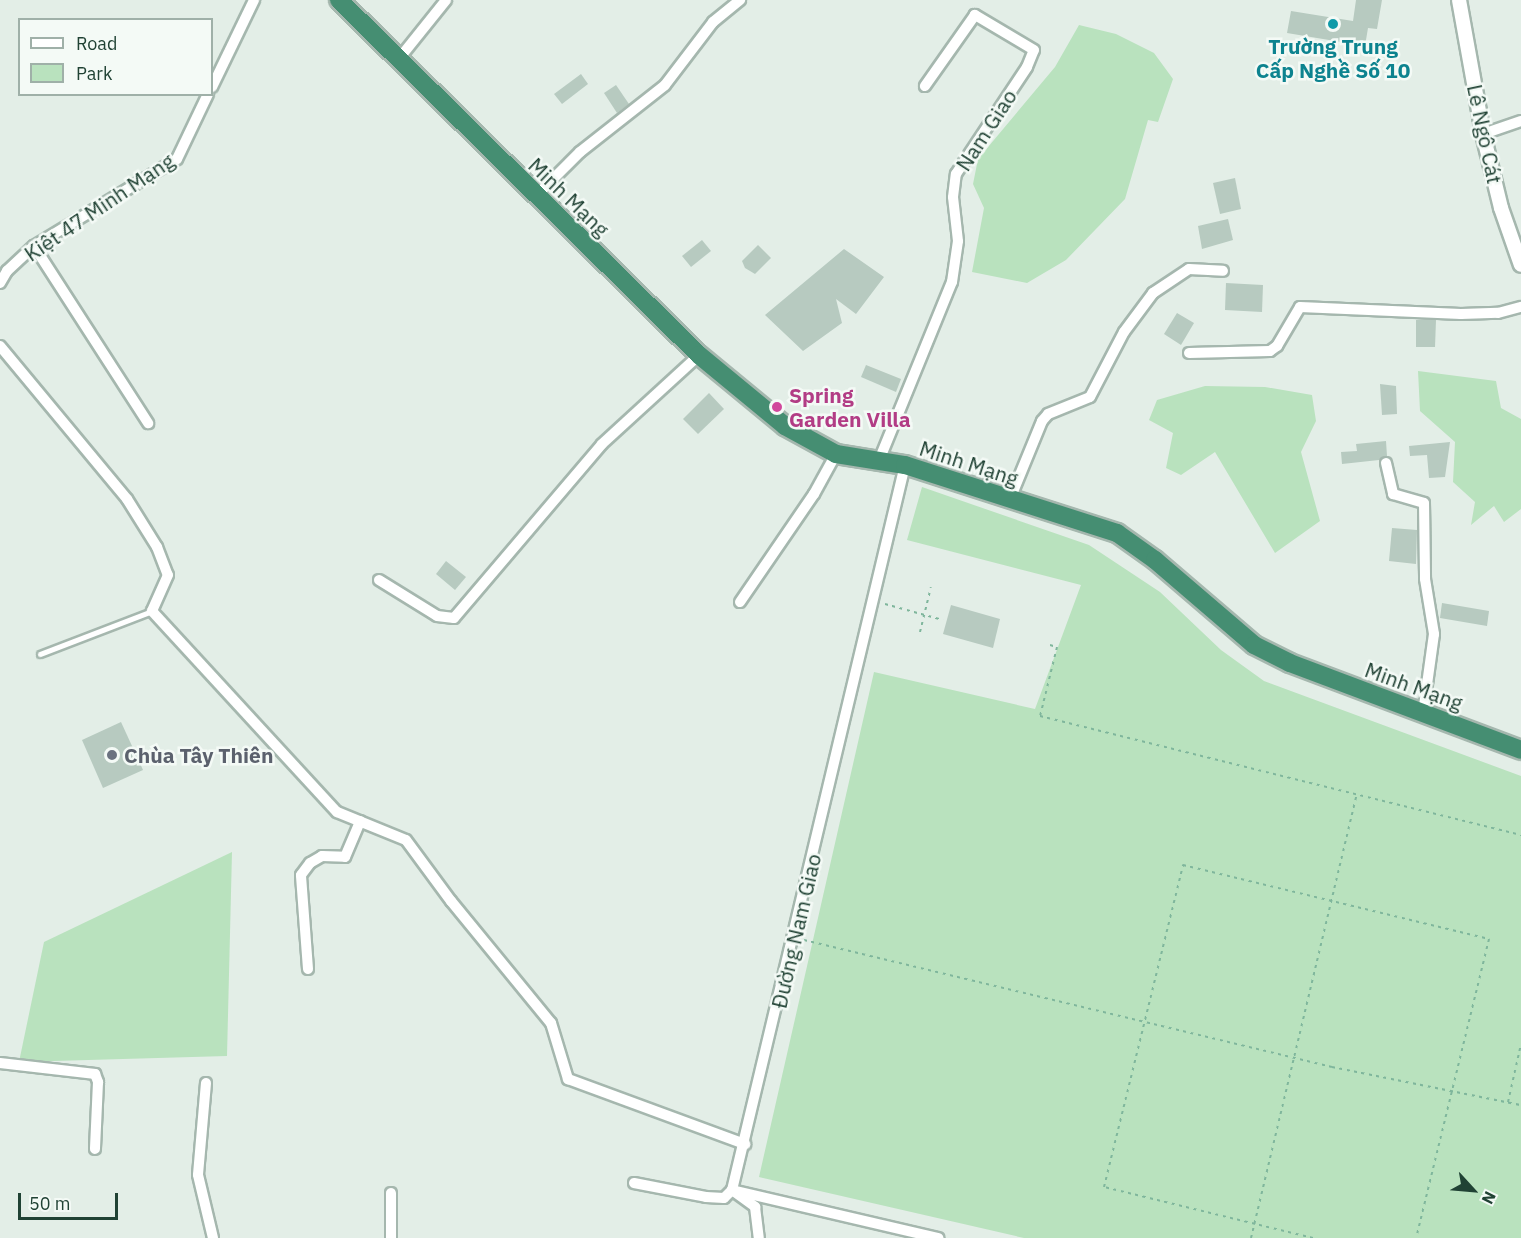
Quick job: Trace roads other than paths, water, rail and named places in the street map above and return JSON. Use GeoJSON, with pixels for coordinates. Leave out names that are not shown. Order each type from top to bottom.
{"type":"FeatureCollection","features":[{"type":"Feature","properties":{"kind":"highway","name":"Minh Mạng"},"geometry":{"type":"LineString","coordinates":[[339,0],[699,355],[785,426],[836,454],[878,463],[905,465],[1117,533],[1254,645],[1290,663],[1521,750]]}},
{"type":"Feature","properties":{"kind":"street"},"geometry":{"type":"LineString","coordinates":[[213,85],[254,0]]}},
{"type":"Feature","properties":{"kind":"street"},"geometry":{"type":"LineString","coordinates":[[398,60],[446,0]]}},
{"type":"Feature","properties":{"kind":"street"},"geometry":{"type":"LineString","coordinates":[[536,196],[580,152],[666,85],[713,22],[740,0]]}},
{"type":"Feature","properties":{"kind":"street","name":"Lê Ngô Cát"},"geometry":{"type":"LineString","coordinates":[[1459,0],[1483,134],[1501,208],[1521,265]]}},
{"type":"Feature","properties":{"kind":"street","name":"Nam Giao"},"geometry":{"type":"LineString","coordinates":[[878,463],[952,282],[958,241],[953,197],[956,174],[1027,67],[1034,50],[975,15],[925,86]]}},
{"type":"Feature","properties":{"kind":"street","name":"Kiệt 47 Minh Mạng"},"geometry":{"type":"LineString","coordinates":[[0,283],[7,272],[34,246],[177,159],[207,96]]}},
{"type":"Feature","properties":{"kind":"street"},"geometry":{"type":"LineString","coordinates":[[1483,134],[1521,121]]}},
{"type":"Feature","properties":{"kind":"street"},"geometry":{"type":"LineString","coordinates":[[34,246],[148,423]]}},
{"type":"Feature","properties":{"kind":"street"},"geometry":{"type":"LineString","coordinates":[[1010,499],[1042,421],[1048,414],[1090,397],[1124,332],[1153,293],[1189,269],[1223,271]]}},
{"type":"Feature","properties":{"kind":"street"},"geometry":{"type":"LineString","coordinates":[[1189,353],[1270,351],[1277,346],[1300,307],[1461,314],[1498,313],[1521,307]]}},
{"type":"Feature","properties":{"kind":"street"},"geometry":{"type":"LineString","coordinates":[[0,346],[127,499],[157,547],[168,575],[152,611],[337,812],[406,840],[451,901],[551,1023],[568,1079],[745,1144]]}},
{"type":"Feature","properties":{"kind":"street"},"geometry":{"type":"LineString","coordinates":[[378,580],[437,616],[454,618],[584,465],[699,355]]}},
{"type":"Feature","properties":{"kind":"street"},"geometry":{"type":"LineString","coordinates":[[740,602],[808,503],[836,454]]}},
{"type":"Feature","properties":{"kind":"street"},"geometry":{"type":"LineString","coordinates":[[1386,463],[1393,494],[1424,503],[1425,579],[1434,634],[1423,713]]}},
{"type":"Feature","properties":{"kind":"street","name":"Đường Nam Giao"},"geometry":{"type":"LineString","coordinates":[[732,1190],[795,938],[905,465]]}},
{"type":"Feature","properties":{"kind":"street"},"geometry":{"type":"LineString","coordinates":[[308,969],[301,875],[310,863],[322,856],[345,857],[360,821]]}},
{"type":"Feature","properties":{"kind":"street"},"geometry":{"type":"LineString","coordinates":[[0,1063],[95,1074],[98,1082],[95,1149]]}},
{"type":"Feature","properties":{"kind":"street"},"geometry":{"type":"LineString","coordinates":[[206,1083],[198,1175],[213,1238]]}},
{"type":"Feature","properties":{"kind":"street"},"geometry":{"type":"LineString","coordinates":[[634,1184],[706,1197],[724,1198],[732,1190]]}},
{"type":"Feature","properties":{"kind":"street"},"geometry":{"type":"LineString","coordinates":[[732,1190],[755,1206],[759,1238]]}},
{"type":"Feature","properties":{"kind":"street"},"geometry":{"type":"LineString","coordinates":[[732,1190],[938,1238]]}},
{"type":"Feature","properties":{"kind":"street"},"geometry":{"type":"LineString","coordinates":[[391,1193],[391,1238]]}},
{"type":"Feature","properties":{"kind":"lane"},"geometry":{"type":"LineString","coordinates":[[40,654],[152,611]]}},
{"type":"Feature","properties":{"kind":"place","name":"Trường Trung Cấp Nghề Số 10"},"geometry":{"type":"Point","coordinates":[1333,24]}},
{"type":"Feature","properties":{"kind":"place","name":"Spring Garden Villa"},"geometry":{"type":"Point","coordinates":[777,407]}},
{"type":"Feature","properties":{"kind":"place","name":"Chùa Tây Thiên"},"geometry":{"type":"Point","coordinates":[112,755]}}]}
